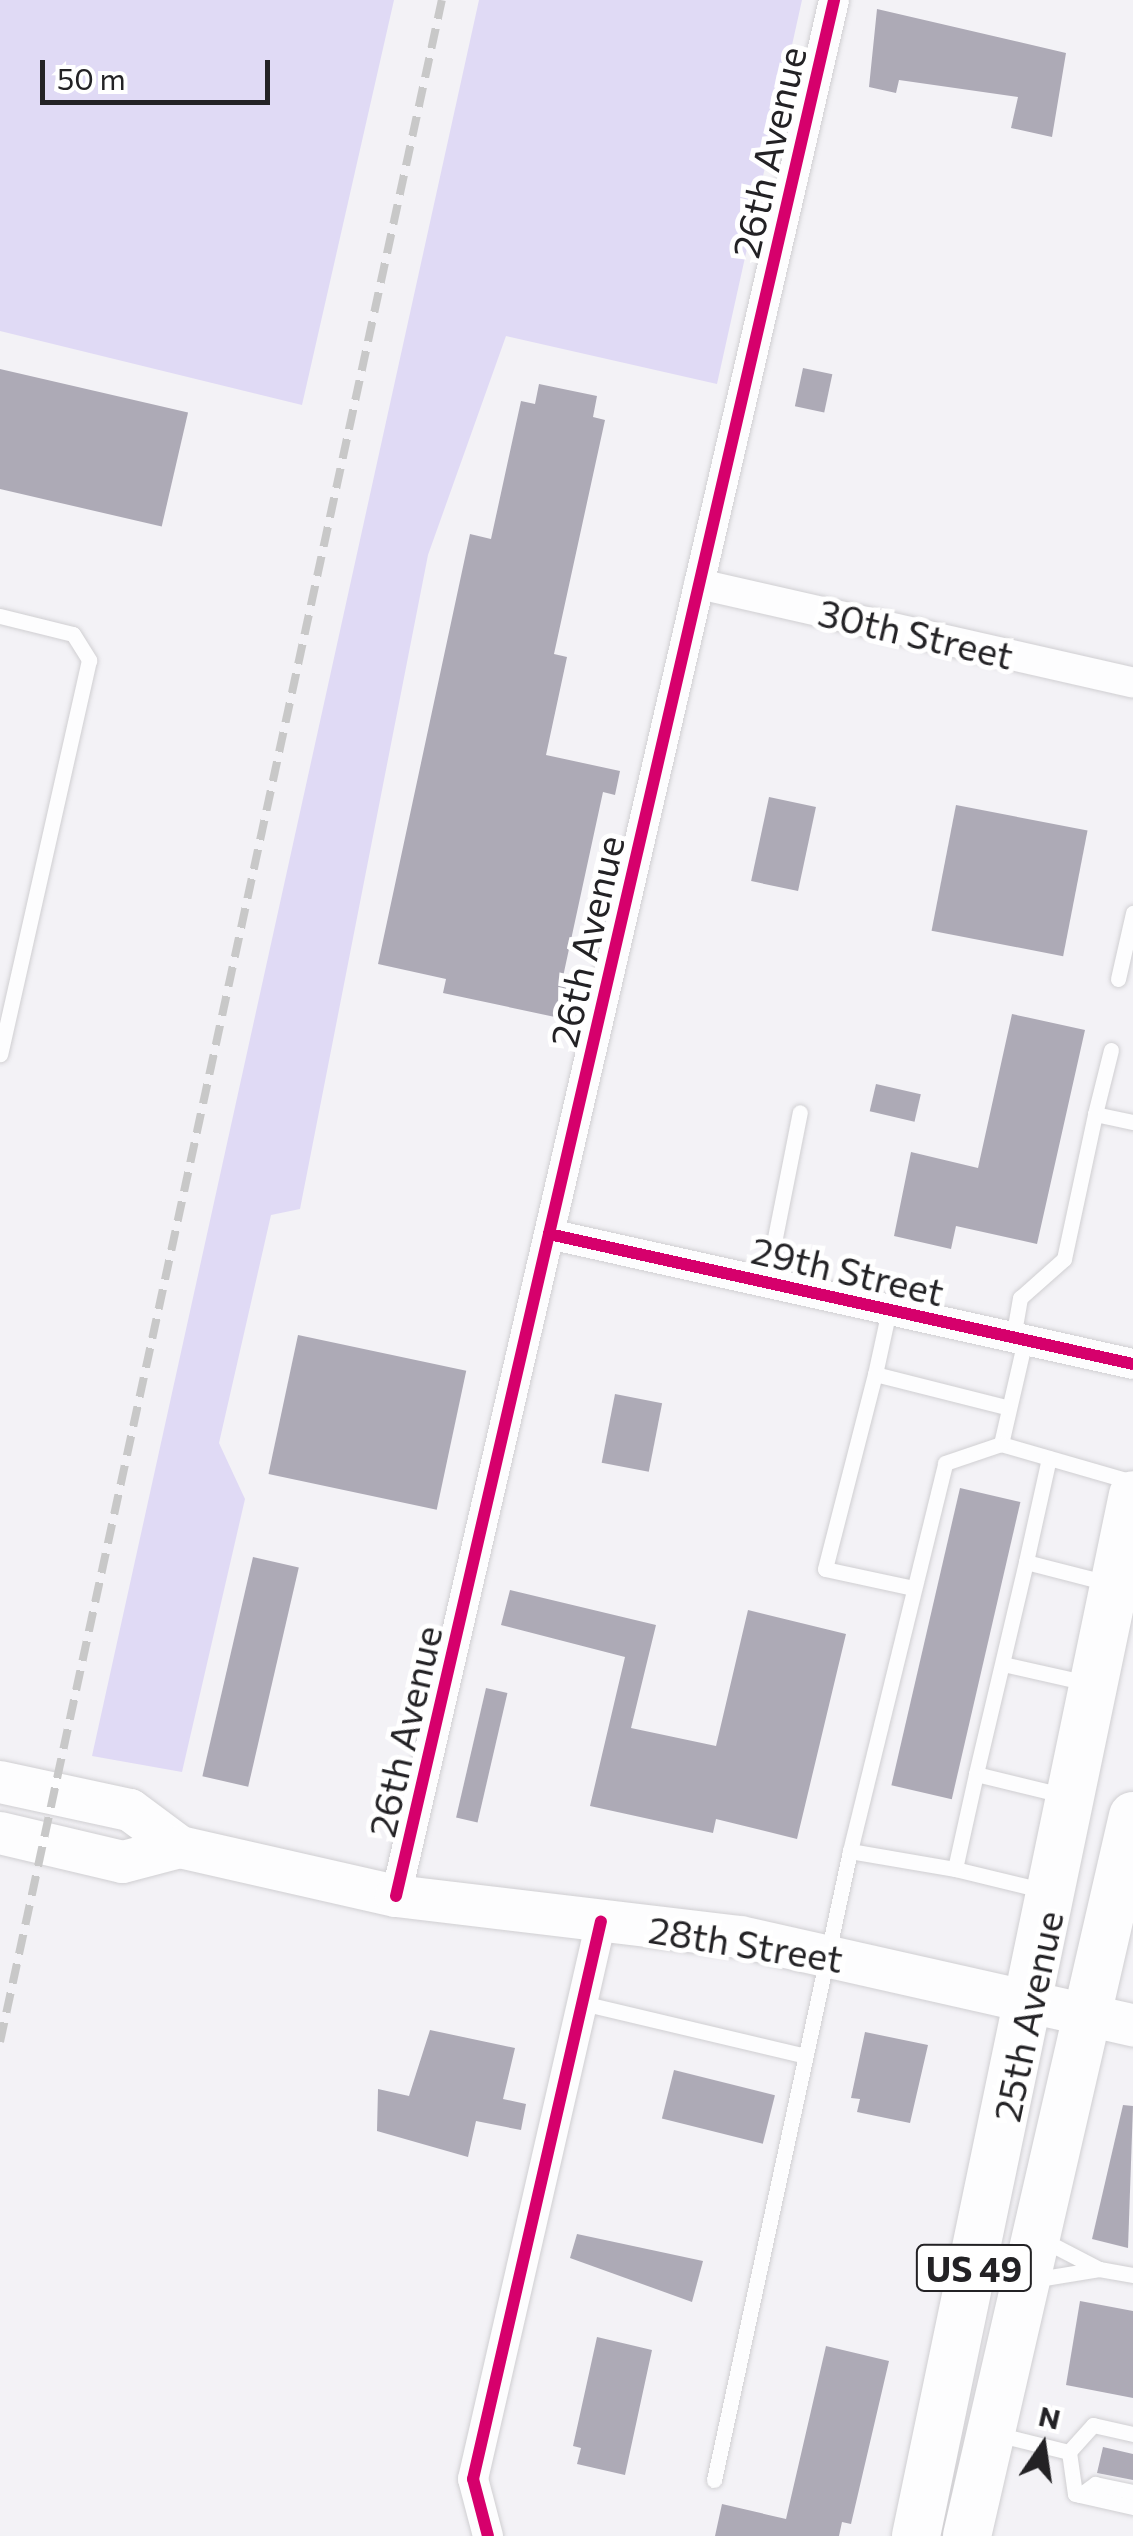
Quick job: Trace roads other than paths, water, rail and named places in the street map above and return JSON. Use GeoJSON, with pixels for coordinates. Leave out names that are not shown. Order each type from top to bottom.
{"type":"FeatureCollection","features":[{"type":"Feature","properties":{"kind":"main road","name":"25th Avenue"},"geometry":{"type":"LineString","coordinates":[[916,2536],[1133,1495]]}},
{"type":"Feature","properties":{"kind":"main road","name":"28th Street"},"geometry":{"type":"LineString","coordinates":[[0,1782],[130,1810],[180,1846],[396,1896],[601,1921],[833,1956],[1030,1998],[1133,2025]]}},
{"type":"Feature","properties":{"kind":"main road","name":"25th Avenue"},"geometry":{"type":"LineString","coordinates":[[967,2536],[1083,2012],[1125,1884],[1133,1816]]}},
{"type":"Feature","properties":{"kind":"main road","name":"28th Street"},"geometry":{"type":"LineString","coordinates":[[0,1833],[122,1862],[180,1846]]}},
{"type":"Feature","properties":{"kind":"street","name":"26th Avenue"},"geometry":{"type":"LineString","coordinates":[[396,1896],[834,0]]}},
{"type":"Feature","properties":{"kind":"street","name":"30th Street"},"geometry":{"type":"LineString","coordinates":[[699,584],[1133,682]]}},
{"type":"Feature","properties":{"kind":"street","name":"29th Street"},"geometry":{"type":"LineString","coordinates":[[549,1234],[1133,1364]]}},
{"type":"Feature","properties":{"kind":"street"},"geometry":{"type":"LineString","coordinates":[[488,2536],[473,2479],[601,1921]]}},
{"type":"Feature","properties":{"kind":"lane"},"geometry":{"type":"LineString","coordinates":[[0,616],[73,634],[89,660],[0,1054]]}},
{"type":"Feature","properties":{"kind":"lane"},"geometry":{"type":"LineString","coordinates":[[1118,979],[1133,913]]}},
{"type":"Feature","properties":{"kind":"lane"},"geometry":{"type":"LineString","coordinates":[[1001,1444],[1019,1339],[1020,1298],[1064,1259],[1110,1050]]}},
{"type":"Feature","properties":{"kind":"lane"},"geometry":{"type":"LineString","coordinates":[[766,1283],[800,1112]]}},
{"type":"Feature","properties":{"kind":"lane"},"geometry":{"type":"LineString","coordinates":[[1095,1114],[1133,1122]]}},
{"type":"Feature","properties":{"kind":"lane"},"geometry":{"type":"LineString","coordinates":[[889,1310],[825,1569],[914,1588]]}},
{"type":"Feature","properties":{"kind":"lane"},"geometry":{"type":"LineString","coordinates":[[874,1374],[1009,1408]]}},
{"type":"Feature","properties":{"kind":"lane"},"geometry":{"type":"LineString","coordinates":[[714,2480],[802,2055],[833,1956],[850,1850],[944,1463],[1001,1444],[1133,1482]]}},
{"type":"Feature","properties":{"kind":"lane"},"geometry":{"type":"LineString","coordinates":[[955,1869],[1050,1458]]}},
{"type":"Feature","properties":{"kind":"lane"},"geometry":{"type":"LineString","coordinates":[[1026,1562],[1114,1584]]}},
{"type":"Feature","properties":{"kind":"lane"},"geometry":{"type":"LineString","coordinates":[[1003,1664],[1092,1684]]}},
{"type":"Feature","properties":{"kind":"lane"},"geometry":{"type":"LineString","coordinates":[[976,1774],[1070,1798]]}},
{"type":"Feature","properties":{"kind":"lane"},"geometry":{"type":"LineString","coordinates":[[850,1850],[1052,1892]]}},
{"type":"Feature","properties":{"kind":"lane"},"geometry":{"type":"LineString","coordinates":[[582,2004],[802,2055]]}},
{"type":"Feature","properties":{"kind":"lane"},"geometry":{"type":"LineString","coordinates":[[1033,2236],[1099,2269],[1133,2276]]}},
{"type":"Feature","properties":{"kind":"lane"},"geometry":{"type":"LineString","coordinates":[[1023,2282],[1099,2269]]}},
{"type":"Feature","properties":{"kind":"lane"},"geometry":{"type":"LineString","coordinates":[[1069,2452],[1092,2425],[1133,2434]]}},
{"type":"Feature","properties":{"kind":"lane"},"geometry":{"type":"LineString","coordinates":[[990,2433],[1069,2452]]}},
{"type":"Feature","properties":{"kind":"lane"},"geometry":{"type":"LineString","coordinates":[[1069,2452],[1080,2495]]}},
{"type":"Feature","properties":{"kind":"lane"},"geometry":{"type":"LineString","coordinates":[[1080,2495],[1095,2484],[1133,2492]]}},
{"type":"Feature","properties":{"kind":"lane"},"geometry":{"type":"LineString","coordinates":[[1080,2495],[1133,2507]]}},
{"type":"Feature","properties":{"kind":"railway"},"geometry":{"type":"LineString","coordinates":[[0,2042],[442,0]]}}]}
